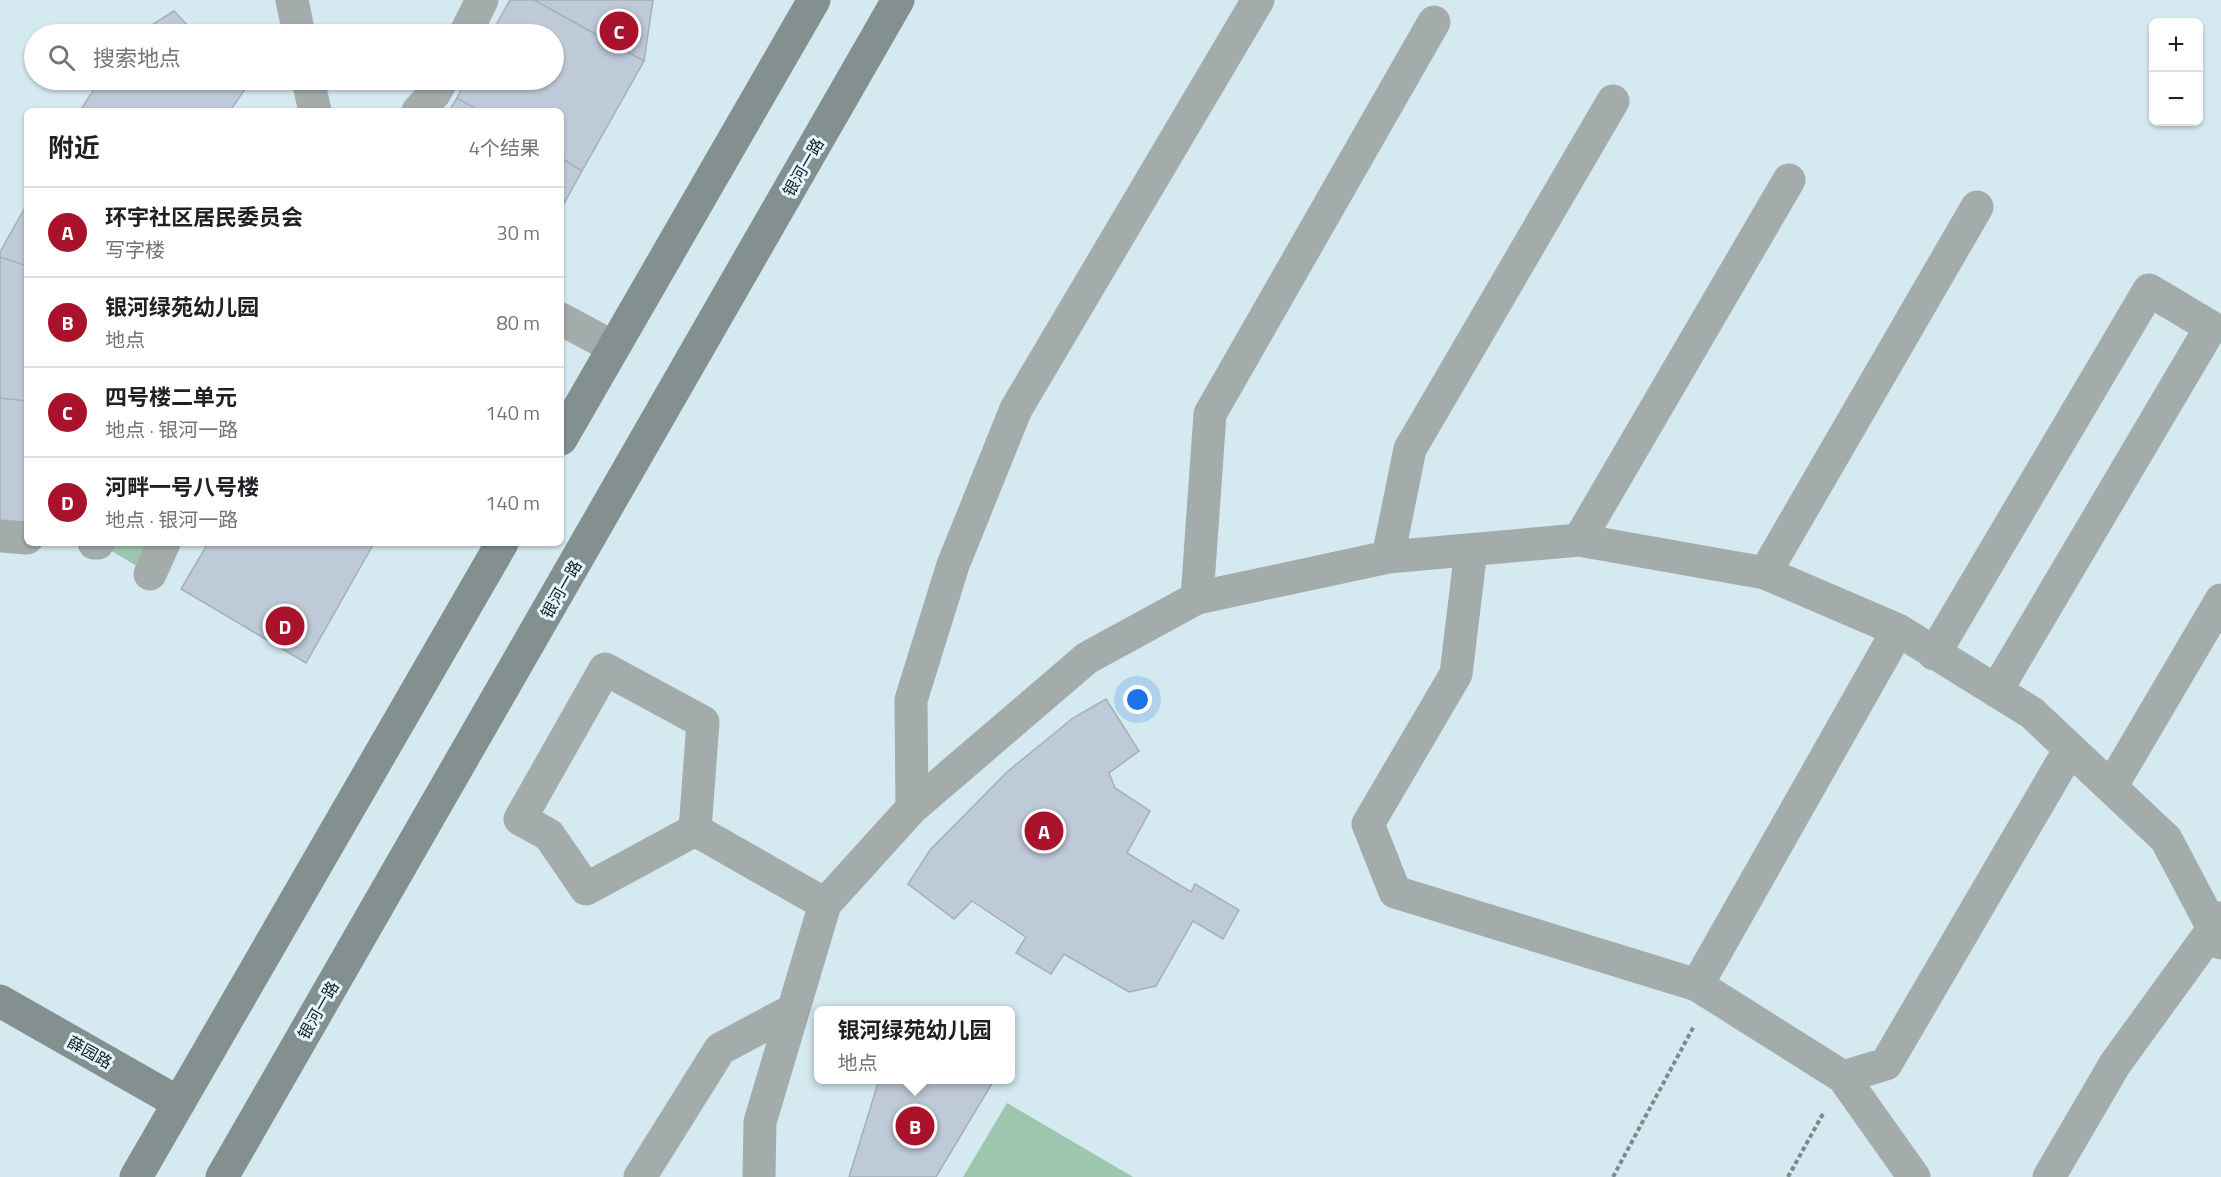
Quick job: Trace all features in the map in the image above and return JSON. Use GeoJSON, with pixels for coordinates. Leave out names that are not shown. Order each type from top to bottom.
{"type":"FeatureCollection","features":[{"type":"Feature","properties":{"kind":"main road"},"geometry":{"type":"LineString","coordinates":[[564,434],[814,0]]}},
{"type":"Feature","properties":{"kind":"main road","name":"银河一路"},"geometry":{"type":"LineString","coordinates":[[222,1177],[898,0]]}},
{"type":"Feature","properties":{"kind":"main road"},"geometry":{"type":"LineString","coordinates":[[136,1177],[500,546]]}},
{"type":"Feature","properties":{"kind":"main road","name":"薛园路"},"geometry":{"type":"LineString","coordinates":[[0,1001],[179,1103]]}},
{"type":"Feature","properties":{"kind":"street"},"geometry":{"type":"LineString","coordinates":[[292,0],[297,24]]}},
{"type":"Feature","properties":{"kind":"street"},"geometry":{"type":"LineString","coordinates":[[470,24],[482,0]]}},
{"type":"Feature","properties":{"kind":"street"},"geometry":{"type":"LineString","coordinates":[[912,808],[910,700],[953,565],[1016,409],[1258,0]]}},
{"type":"Feature","properties":{"kind":"street"},"geometry":{"type":"LineString","coordinates":[[1197,598],[1210,414],[1434,22]]}},
{"type":"Feature","properties":{"kind":"street"},"geometry":{"type":"LineString","coordinates":[[421,108],[436,90]]}},
{"type":"Feature","properties":{"kind":"street"},"geometry":{"type":"LineString","coordinates":[[1388,557],[1410,449],[1613,101]]}},
{"type":"Feature","properties":{"kind":"street"},"geometry":{"type":"LineString","coordinates":[[1579,540],[1789,180]]}},
{"type":"Feature","properties":{"kind":"street"},"geometry":{"type":"LineString","coordinates":[[1766,573],[1977,207]]}},
{"type":"Feature","properties":{"kind":"street"},"geometry":{"type":"LineString","coordinates":[[1934,654],[2149,290],[2211,327],[1996,691]]}},
{"type":"Feature","properties":{"kind":"street"},"geometry":{"type":"LineString","coordinates":[[564,320],[613,347]]}},
{"type":"Feature","properties":{"kind":"street"},"geometry":{"type":"LineString","coordinates":[[0,536],[24,538]]}},
{"type":"Feature","properties":{"kind":"street"},"geometry":{"type":"LineString","coordinates":[[759,1177],[760,1122],[825,904],[912,808],[1087,658],[1197,598],[1388,557],[1579,540],[1766,573],[1898,630],[2032,713],[2166,839],[2219,930],[2115,1064],[2049,1177]]}},
{"type":"Feature","properties":{"kind":"street"},"geometry":{"type":"LineString","coordinates":[[150,574],[163,546]]}},
{"type":"Feature","properties":{"kind":"street"},"geometry":{"type":"LineString","coordinates":[[1472,550],[1456,674],[1368,824],[1395,892],[1705,989],[1843,1077],[1914,1177]]}},
{"type":"Feature","properties":{"kind":"street"},"geometry":{"type":"LineString","coordinates":[[2111,787],[2221,600]]}},
{"type":"Feature","properties":{"kind":"street"},"geometry":{"type":"LineString","coordinates":[[1705,989],[1898,630]]}},
{"type":"Feature","properties":{"kind":"street"},"geometry":{"type":"LineString","coordinates":[[606,669],[703,722],[695,830],[586,889],[549,835],[520,819],[606,669]]}},
{"type":"Feature","properties":{"kind":"street"},"geometry":{"type":"LineString","coordinates":[[1843,1077],[1886,1064],[2070,749]]}},
{"type":"Feature","properties":{"kind":"street"},"geometry":{"type":"LineString","coordinates":[[695,830],[825,904]]}},
{"type":"Feature","properties":{"kind":"street"},"geometry":{"type":"LineString","coordinates":[[640,1177],[720,1049],[793,1010]]}},
{"type":"Feature","properties":{"kind":"path"},"geometry":{"type":"LineString","coordinates":[[1613,1177],[1705,989]]}},
{"type":"Feature","properties":{"kind":"path"},"geometry":{"type":"LineString","coordinates":[[1788,1177],[1843,1077]]}},
{"type":"Feature","properties":{"kind":"green space"},"geometry":{"type":"Polygon","coordinates":[[[103,546],[163,546],[150,574],[103,546]]]}},
{"type":"Feature","properties":{"kind":"green space"},"geometry":{"type":"Polygon","coordinates":[[[1007,1103],[1133,1177],[963,1177],[1007,1103]]]}},
{"type":"Feature","properties":{"kind":"building"},"geometry":{"type":"Polygon","coordinates":[[[510,0],[534,0],[644,61],[582,171],[564,160],[564,108],[475,108],[457,98],[461,90],[564,90],[564,24],[497,24],[510,0]]]}},
{"type":"Feature","properties":{"kind":"building"},"geometry":{"type":"Polygon","coordinates":[[[534,0],[653,0],[644,61],[534,0]]]}},
{"type":"Feature","properties":{"kind":"building"},"geometry":{"type":"Polygon","coordinates":[[[174,11],[186,24],[153,24],[174,11]]]}},
{"type":"Feature","properties":{"kind":"building"},"geometry":{"type":"Polygon","coordinates":[[[94,90],[244,90],[232,108],[82,108],[94,90]]]}},
{"type":"Feature","properties":{"kind":"building"},"geometry":{"type":"Polygon","coordinates":[[[457,98],[475,108],[451,108],[457,98]]]}},
{"type":"Feature","properties":{"kind":"building"},"geometry":{"type":"Polygon","coordinates":[[[564,160],[582,171],[564,204],[564,160]]]}},
{"type":"Feature","properties":{"kind":"building"},"geometry":{"type":"Polygon","coordinates":[[[24,209],[24,265],[0,257],[0,252],[24,209]]]}},
{"type":"Feature","properties":{"kind":"building"},"geometry":{"type":"Polygon","coordinates":[[[0,257],[24,265],[24,401],[0,398],[0,257]]]}},
{"type":"Feature","properties":{"kind":"building"},"geometry":{"type":"Polygon","coordinates":[[[0,398],[24,401],[24,524],[0,521],[0,398]]]}},
{"type":"Feature","properties":{"kind":"building"},"geometry":{"type":"Polygon","coordinates":[[[206,546],[372,546],[306,663],[181,589],[206,546]]]}},
{"type":"Feature","properties":{"kind":"building"},"geometry":{"type":"Polygon","coordinates":[[[1106,699],[1139,751],[1109,773],[1115,788],[1150,811],[1127,853],[1191,892],[1195,884],[1239,910],[1223,939],[1193,921],[1156,986],[1129,992],[1064,954],[1051,974],[1016,953],[1026,937],[972,901],[954,919],[908,884],[930,850],[1007,772],[1073,718],[1106,699]]]}},
{"type":"Feature","properties":{"kind":"building"},"geometry":{"type":"Polygon","coordinates":[[[878,1084],[992,1084],[936,1177],[849,1177],[878,1084]]]}},
{"type":"Feature","properties":{"kind":"place","name":"四号楼二单元"},"geometry":{"type":"Point","coordinates":[619,31]}},
{"type":"Feature","properties":{"kind":"place","name":"河畔一号八号楼"},"geometry":{"type":"Point","coordinates":[285,626]}},
{"type":"Feature","properties":{"kind":"place","name":"环宇社区居民委员会"},"geometry":{"type":"Point","coordinates":[1044,831]}},
{"type":"Feature","properties":{"kind":"place","name":"银河绿苑幼儿园"},"geometry":{"type":"Point","coordinates":[915,1126]}}]}
